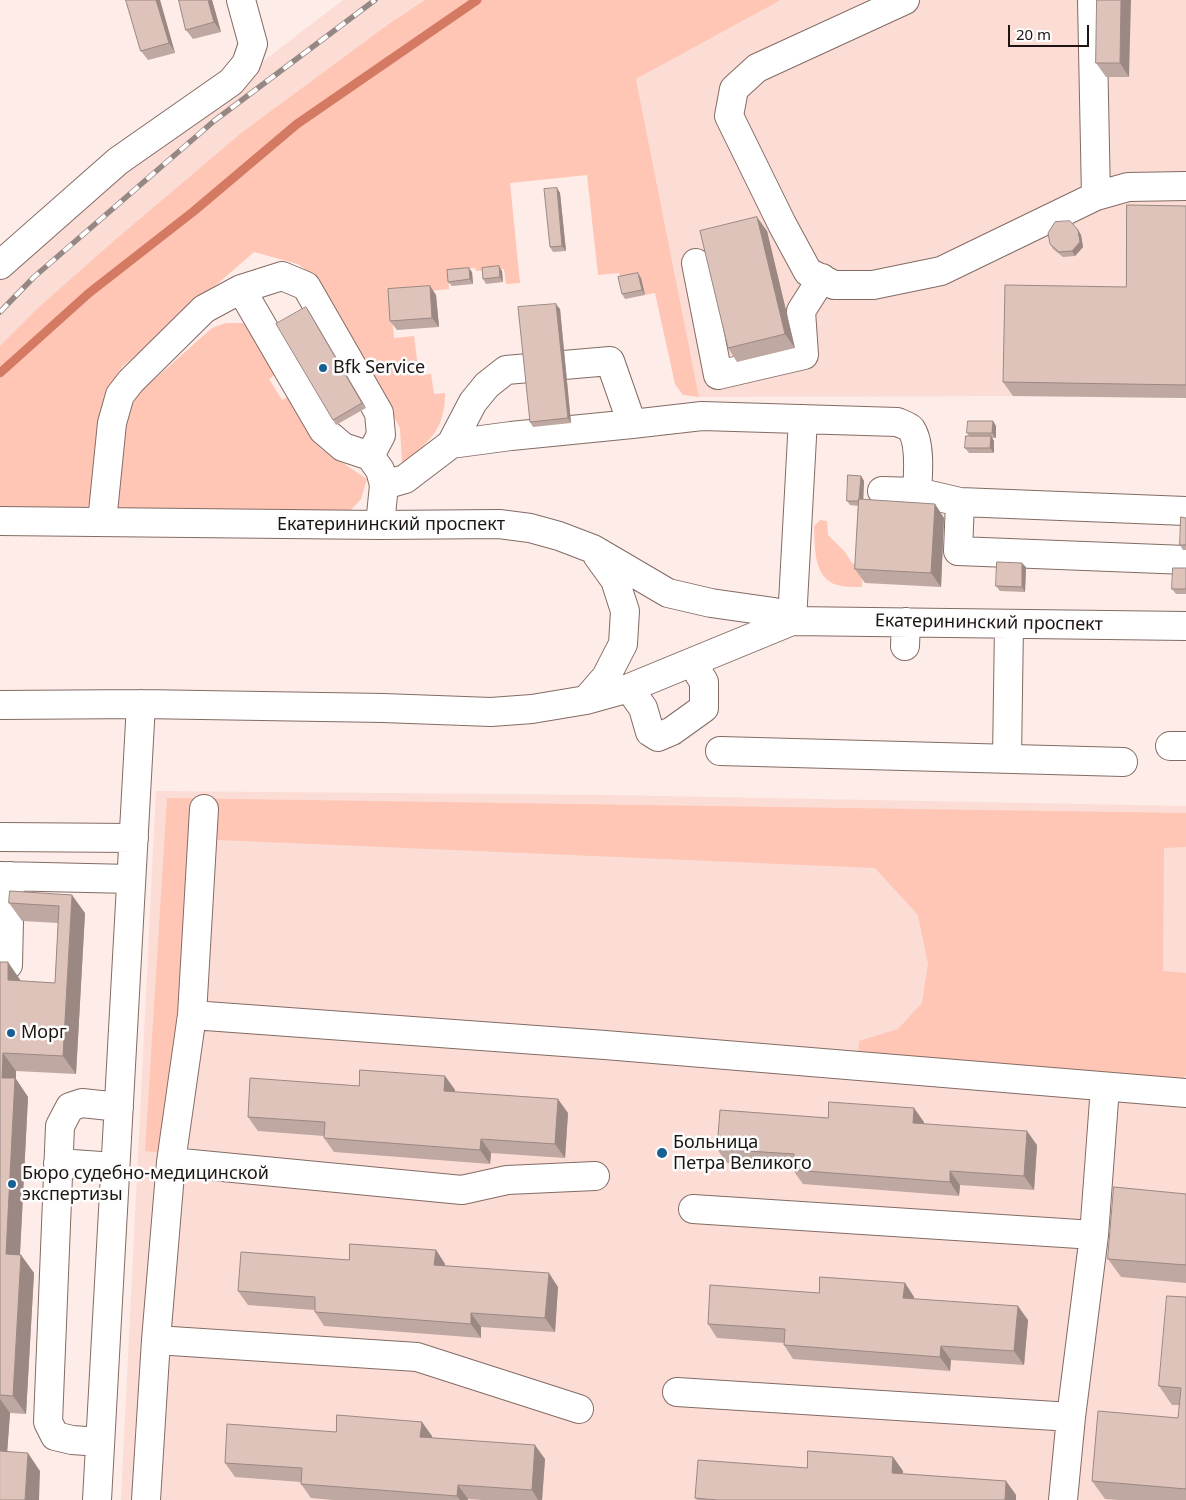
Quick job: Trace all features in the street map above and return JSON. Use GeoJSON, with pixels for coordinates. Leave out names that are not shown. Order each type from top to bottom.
{"type":"FeatureCollection","features":[{"type":"Feature","properties":{"kind":"street"},"geometry":{"type":"LineString","coordinates":[[0,265],[118,161],[231,82],[246,64],[252,44],[241,0]]}},
{"type":"Feature","properties":{"kind":"street"},"geometry":{"type":"LineString","coordinates":[[905,0],[756,68],[734,88],[730,116],[782,224],[808,272],[834,285],[873,285],[941,271],[1096,196],[1128,187],[1186,186]]}},
{"type":"Feature","properties":{"kind":"street"},"geometry":{"type":"LineString","coordinates":[[1092,0],[1096,196]]}},
{"type":"Feature","properties":{"kind":"street"},"geometry":{"type":"LineString","coordinates":[[696,263],[718,375],[804,354],[801,311],[822,278]]}},
{"type":"Feature","properties":{"kind":"street"},"geometry":{"type":"LineString","coordinates":[[102,522],[112,423],[120,396],[131,381],[204,309],[241,289],[282,276],[306,286],[379,413],[381,435],[370,456]]}},
{"type":"Feature","properties":{"kind":"street"},"geometry":{"type":"LineString","coordinates":[[241,289],[322,430],[343,447],[370,456],[380,470],[384,485],[380,525]]}},
{"type":"Feature","properties":{"kind":"street"},"geometry":{"type":"LineString","coordinates":[[384,485],[405,479],[450,444],[473,402],[487,385],[506,370],[610,361],[632,424]]}},
{"type":"Feature","properties":{"kind":"street"},"geometry":{"type":"LineString","coordinates":[[450,444],[702,416],[897,422],[910,428],[916,438],[917,492]]}},
{"type":"Feature","properties":{"kind":"street"},"geometry":{"type":"LineString","coordinates":[[792,621],[803,419]]}},
{"type":"Feature","properties":{"kind":"street"},"geometry":{"type":"LineString","coordinates":[[882,491],[917,492],[960,502],[1186,511]]}},
{"type":"Feature","properties":{"kind":"street"},"geometry":{"type":"LineString","coordinates":[[960,502],[958,551],[1186,560]]}},
{"type":"Feature","properties":{"kind":"street","name":"Екатерининский проспект"},"geometry":{"type":"LineString","coordinates":[[0,521],[380,525],[499,524],[530,528],[593,548],[668,593],[711,603],[774,612],[792,621],[906,634],[1009,624],[1186,626]]}},
{"type":"Feature","properties":{"kind":"street"},"geometry":{"type":"LineString","coordinates":[[586,700],[606,677],[622,644],[625,611],[615,580],[593,548]]}},
{"type":"Feature","properties":{"kind":"street","name":"Екатерининский проспект"},"geometry":{"type":"LineString","coordinates":[[0,705],[141,704],[382,719],[532,709],[586,700],[629,688],[792,621]]}},
{"type":"Feature","properties":{"kind":"street"},"geometry":{"type":"LineString","coordinates":[[1007,759],[1009,624]]}},
{"type":"Feature","properties":{"kind":"street"},"geometry":{"type":"LineString","coordinates":[[629,688],[643,708],[650,732],[658,737],[672,731],[704,708],[704,682],[699,674],[698,660]]}},
{"type":"Feature","properties":{"kind":"street"},"geometry":{"type":"LineString","coordinates":[[97,1500],[141,704]]}},
{"type":"Feature","properties":{"kind":"street"},"geometry":{"type":"LineString","coordinates":[[720,751],[1123,762]]}},
{"type":"Feature","properties":{"kind":"street"},"geometry":{"type":"LineString","coordinates":[[146,1500],[156,1340],[171,1162],[192,1015],[204,809]]}},
{"type":"Feature","properties":{"kind":"street"},"geometry":{"type":"LineString","coordinates":[[0,837],[134,838]]}},
{"type":"Feature","properties":{"kind":"street"},"geometry":{"type":"LineString","coordinates":[[8,965],[5,876],[132,880]]}},
{"type":"Feature","properties":{"kind":"street"},"geometry":{"type":"LineString","coordinates":[[192,1015],[604,1044],[1186,1094]]}},
{"type":"Feature","properties":{"kind":"street"},"geometry":{"type":"LineString","coordinates":[[1063,1500],[1071,1417],[1094,1235],[1106,1087]]}},
{"type":"Feature","properties":{"kind":"street"},"geometry":{"type":"LineString","coordinates":[[100,1442],[72,1440],[55,1436],[48,1422],[60,1126],[70,1108],[82,1103],[119,1107]]}},
{"type":"Feature","properties":{"kind":"street"},"geometry":{"type":"LineString","coordinates":[[171,1162],[462,1190],[507,1180],[595,1176]]}},
{"type":"Feature","properties":{"kind":"street"},"geometry":{"type":"LineString","coordinates":[[58,1163],[115,1167]]}},
{"type":"Feature","properties":{"kind":"street"},"geometry":{"type":"LineString","coordinates":[[693,1209],[1094,1235]]}},
{"type":"Feature","properties":{"kind":"street"},"geometry":{"type":"LineString","coordinates":[[156,1340],[417,1357],[579,1409]]}},
{"type":"Feature","properties":{"kind":"street"},"geometry":{"type":"LineString","coordinates":[[677,1392],[1071,1417]]}},
{"type":"Feature","properties":{"kind":"shaded area"},"geometry":{"type":"Polygon","coordinates":[[[343,0],[425,0],[390,23],[241,133],[116,239],[0,346],[0,276],[68,211],[343,0]]]}},
{"type":"Feature","properties":{"kind":"shaded area"},"geometry":{"type":"Polygon","coordinates":[[[425,0],[781,0],[636,79],[699,397],[683,395],[675,384],[655,293],[645,295],[622,282],[619,273],[598,275],[587,175],[510,183],[520,283],[506,284],[504,269],[476,271],[475,268],[448,271],[449,289],[390,295],[394,338],[414,336],[419,375],[431,374],[434,394],[445,393],[439,426],[427,442],[402,464],[400,428],[318,280],[298,264],[254,252],[122,367],[108,389],[102,407],[93,500],[86,508],[0,508],[0,346],[38,308],[116,239],[241,133],[390,23],[425,0]]]}},
{"type":"Feature","properties":{"kind":"shaded area"},"geometry":{"type":"Polygon","coordinates":[[[781,0],[1186,0],[1186,398],[1013,396],[699,397],[636,79],[781,0]]]}},
{"type":"Feature","properties":{"kind":"shaded area"},"geometry":{"type":"Polygon","coordinates":[[[226,323],[245,323],[277,373],[269,379],[282,400],[292,395],[320,448],[367,479],[361,499],[350,511],[113,510],[127,414],[140,392],[212,328],[226,323]]]}},
{"type":"Feature","properties":{"kind":"shaded area"},"geometry":{"type":"Polygon","coordinates":[[[820,520],[827,521],[828,535],[845,552],[852,563],[863,569],[862,587],[837,585],[823,576],[819,569],[815,552],[814,526],[820,520]]]}},
{"type":"Feature","properties":{"kind":"shaded area","name":"Больница Петра Великого"},"geometry":{"type":"Polygon","coordinates":[[[156,791],[607,795],[1186,806],[1186,1500],[121,1500],[156,791]]]}},
{"type":"Feature","properties":{"kind":"shaded area"},"geometry":{"type":"Polygon","coordinates":[[[167,798],[1186,813],[1186,847],[1164,848],[1163,971],[1186,973],[1186,1075],[1176,1085],[858,1060],[859,1041],[898,1029],[922,1003],[928,964],[918,915],[875,868],[195,839],[163,1153],[145,1151],[167,798]]]}},
{"type":"Feature","properties":{"kind":"building"},"geometry":{"type":"Polygon","coordinates":[[[126,0],[156,0],[169,43],[141,51],[126,0]]]}},
{"type":"Feature","properties":{"kind":"building"},"geometry":{"type":"Polygon","coordinates":[[[179,0],[208,0],[214,22],[186,30],[179,0]]]}},
{"type":"Feature","properties":{"kind":"building"},"geometry":{"type":"Polygon","coordinates":[[[1097,0],[1121,0],[1120,63],[1096,63],[1097,0]]]}},
{"type":"Feature","properties":{"kind":"building"},"geometry":{"type":"Polygon","coordinates":[[[557,188],[562,246],[550,247],[544,189],[557,188]]]}},
{"type":"Feature","properties":{"kind":"building"},"geometry":{"type":"Polygon","coordinates":[[[1127,205],[1186,206],[1186,385],[1003,382],[1005,285],[1126,287],[1127,205]]]}},
{"type":"Feature","properties":{"kind":"building"},"geometry":{"type":"Polygon","coordinates":[[[757,217],[785,334],[728,348],[700,231],[757,217]]]}},
{"type":"Feature","properties":{"kind":"building"},"geometry":{"type":"Polygon","coordinates":[[[1070,221],[1078,230],[1080,242],[1072,251],[1059,252],[1050,244],[1048,233],[1055,222],[1070,221]]]}},
{"type":"Feature","properties":{"kind":"building"},"geometry":{"type":"Polygon","coordinates":[[[499,266],[500,277],[483,279],[482,268],[499,266]]]}},
{"type":"Feature","properties":{"kind":"building"},"geometry":{"type":"Polygon","coordinates":[[[469,268],[470,279],[448,282],[447,270],[469,268]]]}},
{"type":"Feature","properties":{"kind":"building"},"geometry":{"type":"Polygon","coordinates":[[[638,273],[642,290],[622,294],[618,277],[638,273]]]}},
{"type":"Feature","properties":{"kind":"building"},"geometry":{"type":"Polygon","coordinates":[[[430,286],[432,318],[390,321],[388,289],[430,286]]]}},
{"type":"Feature","properties":{"kind":"building"},"geometry":{"type":"Polygon","coordinates":[[[556,304],[568,418],[530,422],[518,307],[556,304]]]}},
{"type":"Feature","properties":{"kind":"building","name":"Bfk Service"},"geometry":{"type":"Polygon","coordinates":[[[306,307],[362,403],[333,420],[276,324],[306,307]]]}},
{"type":"Feature","properties":{"kind":"building"},"geometry":{"type":"Polygon","coordinates":[[[968,421],[993,421],[992,433],[967,433],[968,421]]]}},
{"type":"Feature","properties":{"kind":"building"},"geometry":{"type":"Polygon","coordinates":[[[966,436],[991,436],[990,448],[965,448],[966,436]]]}},
{"type":"Feature","properties":{"kind":"building"},"geometry":{"type":"Polygon","coordinates":[[[848,475],[861,476],[858,501],[847,501],[848,475]]]}},
{"type":"Feature","properties":{"kind":"building"},"geometry":{"type":"Polygon","coordinates":[[[859,499],[935,504],[931,573],[855,569],[859,499]]]}},
{"type":"Feature","properties":{"kind":"building"},"geometry":{"type":"Polygon","coordinates":[[[1181,517],[1186,518],[1186,545],[1180,545],[1181,517]]]}},
{"type":"Feature","properties":{"kind":"building"},"geometry":{"type":"Polygon","coordinates":[[[997,562],[1022,563],[1022,587],[996,586],[997,562]]]}},
{"type":"Feature","properties":{"kind":"building"},"geometry":{"type":"Polygon","coordinates":[[[1173,568],[1186,568],[1186,589],[1172,589],[1173,568]]]}},
{"type":"Feature","properties":{"kind":"building"},"geometry":{"type":"Polygon","coordinates":[[[10,891],[72,895],[63,1056],[3,1053],[2,1078],[15,1078],[6,1254],[21,1255],[13,1396],[0,1395],[0,962],[8,962],[8,980],[55,983],[59,906],[9,903],[10,891]]]}},
{"type":"Feature","properties":{"kind":"building"},"geometry":{"type":"Polygon","coordinates":[[[360,1070],[445,1076],[444,1091],[558,1099],[555,1144],[481,1139],[480,1150],[324,1138],[325,1122],[248,1117],[250,1078],[359,1086],[360,1070]]]}},
{"type":"Feature","properties":{"kind":"building"},"geometry":{"type":"Polygon","coordinates":[[[829,1102],[914,1108],[913,1123],[1027,1131],[1024,1176],[950,1171],[950,1182],[793,1170],[794,1154],[717,1149],[720,1110],[828,1118],[829,1102]]]}},
{"type":"Feature","properties":{"kind":"building"},"geometry":{"type":"Polygon","coordinates":[[[1114,1187],[1186,1194],[1186,1265],[1108,1259],[1114,1187]]]}},
{"type":"Feature","properties":{"kind":"building"},"geometry":{"type":"Polygon","coordinates":[[[350,1244],[436,1250],[434,1265],[549,1273],[545,1318],[471,1313],[471,1324],[315,1312],[315,1297],[238,1291],[241,1252],[349,1260],[350,1244]]]}},
{"type":"Feature","properties":{"kind":"building"},"geometry":{"type":"Polygon","coordinates":[[[820,1277],[905,1283],[903,1298],[1018,1306],[1014,1351],[941,1346],[940,1357],[784,1345],[785,1329],[708,1324],[710,1285],[819,1293],[820,1277]]]}},
{"type":"Feature","properties":{"kind":"building"},"geometry":{"type":"Polygon","coordinates":[[[1167,1296],[1186,1297],[1186,1489],[1092,1481],[1098,1411],[1178,1418],[1181,1388],[1159,1386],[1167,1296]]]}},
{"type":"Feature","properties":{"kind":"building"},"geometry":{"type":"Polygon","coordinates":[[[337,1415],[422,1422],[420,1437],[535,1445],[532,1490],[458,1485],[457,1496],[301,1484],[302,1468],[225,1463],[227,1424],[336,1432],[337,1415]]]}},
{"type":"Feature","properties":{"kind":"building"},"geometry":{"type":"Polygon","coordinates":[[[0,1451],[28,1453],[25,1500],[0,1500],[0,1451]]]}},
{"type":"Feature","properties":{"kind":"building"},"geometry":{"type":"Polygon","coordinates":[[[808,1451],[893,1457],[892,1473],[1006,1481],[1005,1500],[717,1500],[695,1498],[698,1460],[807,1468],[808,1451]]]}},
{"type":"Feature","properties":{"kind":"waterway"},"geometry":{"type":"LineString","coordinates":[[0,373],[89,293],[194,211],[297,124],[477,0]]}},
{"type":"Feature","properties":{"kind":"railway"},"geometry":{"type":"LineString","coordinates":[[0,312],[34,277],[214,121],[375,0]]}},
{"type":"Feature","properties":{"kind":"place","name":"Bfk Service"},"geometry":{"type":"Point","coordinates":[323,368]}},
{"type":"Feature","properties":{"kind":"place","name":"Морг"},"geometry":{"type":"Point","coordinates":[11,1033]}},
{"type":"Feature","properties":{"kind":"place","name":"Больница Петра Великого"},"geometry":{"type":"Point","coordinates":[662,1153]}},
{"type":"Feature","properties":{"kind":"place","name":"Бюро судебно-медицинской экспертизы"},"geometry":{"type":"Point","coordinates":[12,1184]}}]}
